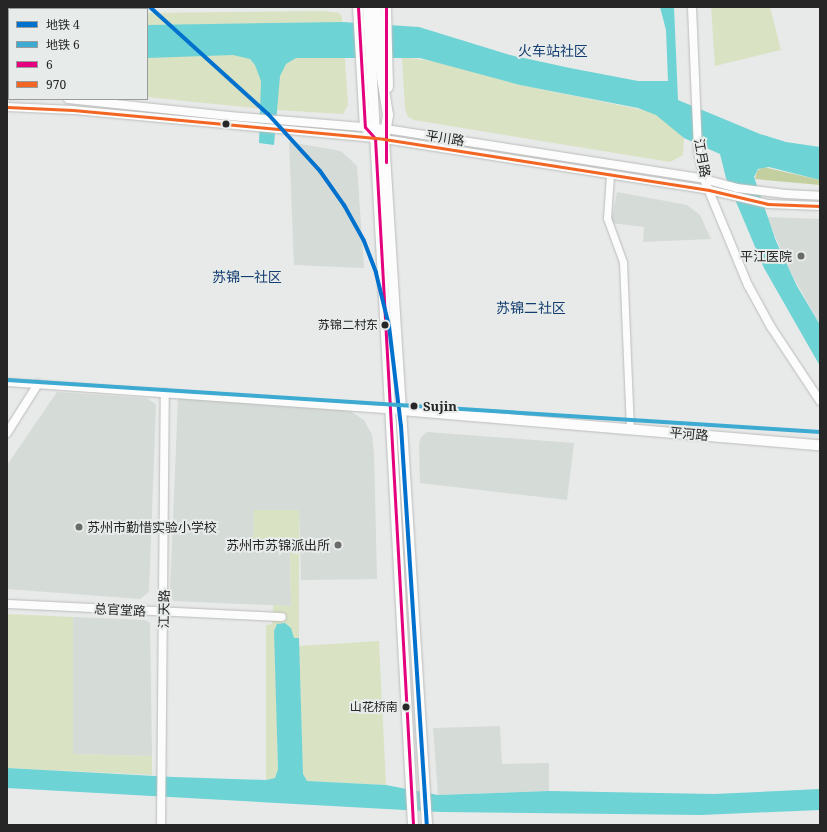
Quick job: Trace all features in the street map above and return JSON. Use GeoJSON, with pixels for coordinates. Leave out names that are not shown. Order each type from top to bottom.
{"type":"FeatureCollection","features":[{"type":"Feature","properties":{"kind":"main road"},"geometry":{"type":"LineString","coordinates":[[358,7],[373,20],[380,66],[377,132],[422,786],[426,822]]}},
{"type":"Feature","properties":{"kind":"main road"},"geometry":{"type":"LineString","coordinates":[[368,7],[373,20],[388,115],[377,132]]}},
{"type":"Feature","properties":{"kind":"main road"},"geometry":{"type":"LineString","coordinates":[[376,7],[361,67],[377,132]]}},
{"type":"Feature","properties":{"kind":"main road"},"geometry":{"type":"LineString","coordinates":[[373,20],[386,7]]}},
{"type":"Feature","properties":{"kind":"main road"},"geometry":{"type":"LineString","coordinates":[[396,410],[410,785],[413,820]]}},
{"type":"Feature","properties":{"kind":"main road","name":"平河路"},"geometry":{"type":"LineString","coordinates":[[396,410],[820,445]]}},
{"type":"Feature","properties":{"kind":"street","name":"江月路"},"geometry":{"type":"LineString","coordinates":[[692,7],[698,152],[704,179],[748,285],[771,327],[820,401]]}},
{"type":"Feature","properties":{"kind":"street"},"geometry":{"type":"LineString","coordinates":[[73,110],[75,100]]}},
{"type":"Feature","properties":{"kind":"street","name":"平川路"},"geometry":{"type":"LineString","coordinates":[[84,100],[256,119],[280,120],[377,132],[704,179],[721,184],[768,192],[820,196]]}},
{"type":"Feature","properties":{"kind":"street","name":"平川路"},"geometry":{"type":"LineString","coordinates":[[7,107],[73,110],[280,131],[377,132],[610,174],[709,190],[768,204],[820,206]]}},
{"type":"Feature","properties":{"kind":"street"},"geometry":{"type":"LineString","coordinates":[[610,174],[607,218],[623,262],[630,429]]}},
{"type":"Feature","properties":{"kind":"street","name":"平河路"},"geometry":{"type":"LineString","coordinates":[[7,382],[396,410]]}},
{"type":"Feature","properties":{"kind":"street"},"geometry":{"type":"LineString","coordinates":[[7,433],[38,384]]}},
{"type":"Feature","properties":{"kind":"street","name":"江天路"},"geometry":{"type":"LineString","coordinates":[[161,825],[165,393]]}},
{"type":"Feature","properties":{"kind":"street","name":"总官堂路"},"geometry":{"type":"LineString","coordinates":[[7,604],[282,617]]}},
{"type":"Feature","properties":{"kind":"shaded area"},"geometry":{"type":"Polygon","coordinates":[[[289,142],[341,151],[357,166],[364,268],[294,265],[289,142]]]}},
{"type":"Feature","properties":{"kind":"shaded area"},"geometry":{"type":"Polygon","coordinates":[[[617,192],[687,205],[700,215],[711,239],[643,242],[644,227],[611,223],[617,192]]]}},
{"type":"Feature","properties":{"kind":"shaded area","name":"平江医院"},"geometry":{"type":"Polygon","coordinates":[[[767,217],[820,219],[820,325],[790,271],[767,217]]]}},
{"type":"Feature","properties":{"kind":"shaded area","name":"苏州市勤惜实验小学校"},"geometry":{"type":"Polygon","coordinates":[[[57,392],[146,398],[156,404],[149,592],[140,599],[7,589],[7,465],[57,392]]]}},
{"type":"Feature","properties":{"kind":"shaded area"},"geometry":{"type":"Polygon","coordinates":[[[178,398],[350,411],[364,420],[372,435],[374,453],[377,579],[301,580],[299,510],[290,550],[291,606],[173,601],[170,592],[178,398]]]}},
{"type":"Feature","properties":{"kind":"shaded area"},"geometry":{"type":"Polygon","coordinates":[[[427,432],[574,443],[567,500],[420,483],[419,444],[421,437],[427,432]]]}},
{"type":"Feature","properties":{"kind":"shaded area"},"geometry":{"type":"Polygon","coordinates":[[[73,617],[145,620],[150,623],[152,756],[73,754],[73,617]]]}},
{"type":"Feature","properties":{"kind":"shaded area"},"geometry":{"type":"Polygon","coordinates":[[[500,726],[502,764],[549,763],[549,791],[438,795],[433,728],[500,726]]]}},
{"type":"Feature","properties":{"kind":"green space"},"geometry":{"type":"Polygon","coordinates":[[[711,7],[770,7],[781,50],[715,66],[711,7]]]}},
{"type":"Feature","properties":{"kind":"green space"},"geometry":{"type":"Polygon","coordinates":[[[324,11],[339,13],[342,17],[348,105],[343,114],[262,109],[148,97],[148,13],[324,11]]]}},
{"type":"Feature","properties":{"kind":"green space"},"geometry":{"type":"Polygon","coordinates":[[[7,13],[8,13],[8,90],[7,13]]]}},
{"type":"Feature","properties":{"kind":"green space"},"geometry":{"type":"Polygon","coordinates":[[[402,57],[440,62],[520,85],[648,111],[663,118],[684,138],[683,155],[670,162],[414,120],[408,117],[405,109],[402,57]]]}},
{"type":"Feature","properties":{"kind":"green space"},"geometry":{"type":"Polygon","coordinates":[[[763,167],[820,180],[820,185],[755,179],[757,171],[763,167]]]}},
{"type":"Feature","properties":{"kind":"green space"},"geometry":{"type":"Polygon","coordinates":[[[254,510],[299,510],[299,638],[293,638],[287,624],[275,628],[278,769],[275,778],[266,780],[266,625],[272,624],[273,605],[291,606],[290,550],[253,548],[254,510]]]}},
{"type":"Feature","properties":{"kind":"green space"},"geometry":{"type":"Polygon","coordinates":[[[7,614],[73,617],[73,754],[152,756],[152,775],[7,768],[7,614]]]}},
{"type":"Feature","properties":{"kind":"green space"},"geometry":{"type":"Polygon","coordinates":[[[379,641],[386,785],[307,781],[303,774],[299,646],[379,641]]]}},
{"type":"Feature","properties":{"kind":"water"},"geometry":{"type":"Polygon","coordinates":[[[660,7],[674,7],[678,100],[760,134],[786,142],[820,147],[820,180],[769,167],[758,169],[754,177],[776,241],[797,286],[820,325],[820,366],[764,268],[726,178],[720,154],[684,138],[656,115],[638,108],[520,85],[420,58],[296,58],[286,64],[280,76],[274,145],[259,143],[261,81],[255,65],[250,59],[233,55],[148,58],[148,25],[343,22],[419,27],[510,55],[638,81],[668,81],[666,30],[660,7]]]}},
{"type":"Feature","properties":{"kind":"water"},"geometry":{"type":"Polygon","coordinates":[[[285,623],[291,628],[294,638],[299,638],[303,774],[307,781],[386,785],[438,795],[549,791],[714,794],[820,789],[820,810],[701,815],[441,812],[7,788],[7,768],[174,777],[266,780],[275,778],[278,769],[274,631],[277,624],[285,623]]]}},
{"type":"Feature","properties":{"kind":"metro line","name":"4"},"geometry":{"type":"LineString","coordinates":[[150,7],[268,114],[320,171],[344,205],[364,241],[376,273],[389,326],[401,426],[427,825]]}},
{"type":"Feature","properties":{"kind":"metro line","name":"6"},"geometry":{"type":"LineString","coordinates":[[7,380],[820,432]]}},
{"type":"Feature","properties":{"kind":"transit line","name":"6"},"geometry":{"type":"LineString","coordinates":[[358,7],[365,127],[375,138],[413,825]]}},
{"type":"Feature","properties":{"kind":"transit line","name":"6"},"geometry":{"type":"LineString","coordinates":[[386,7],[386,162]]}},
{"type":"Feature","properties":{"kind":"transit line","name":"970"},"geometry":{"type":"LineString","coordinates":[[7,107],[73,110],[384,139],[709,190],[768,204],[820,206]]}},
{"type":"Feature","properties":{"kind":"place","name":"平江医院"},"geometry":{"type":"Point","coordinates":[801,256]}},
{"type":"Feature","properties":{"kind":"place","name":"苏锦二村东"},"geometry":{"type":"Point","coordinates":[385,325]}},
{"type":"Feature","properties":{"kind":"place","name":"Sujin"},"geometry":{"type":"Point","coordinates":[414,406]}},
{"type":"Feature","properties":{"kind":"place","name":"苏州市勤惜实验小学校"},"geometry":{"type":"Point","coordinates":[79,527]}},
{"type":"Feature","properties":{"kind":"place","name":"苏州市苏锦派出所"},"geometry":{"type":"Point","coordinates":[338,545]}},
{"type":"Feature","properties":{"kind":"place","name":"山花桥南"},"geometry":{"type":"Point","coordinates":[406,707]}},
{"type":"Feature","properties":{"kind":"district","name":"火车站社区"},"geometry":{"type":"Point","coordinates":[553,51]}},
{"type":"Feature","properties":{"kind":"district","name":"苏锦一社区"},"geometry":{"type":"Point","coordinates":[247,277]}},
{"type":"Feature","properties":{"kind":"district","name":"苏锦二社区"},"geometry":{"type":"Point","coordinates":[531,308]}}]}
